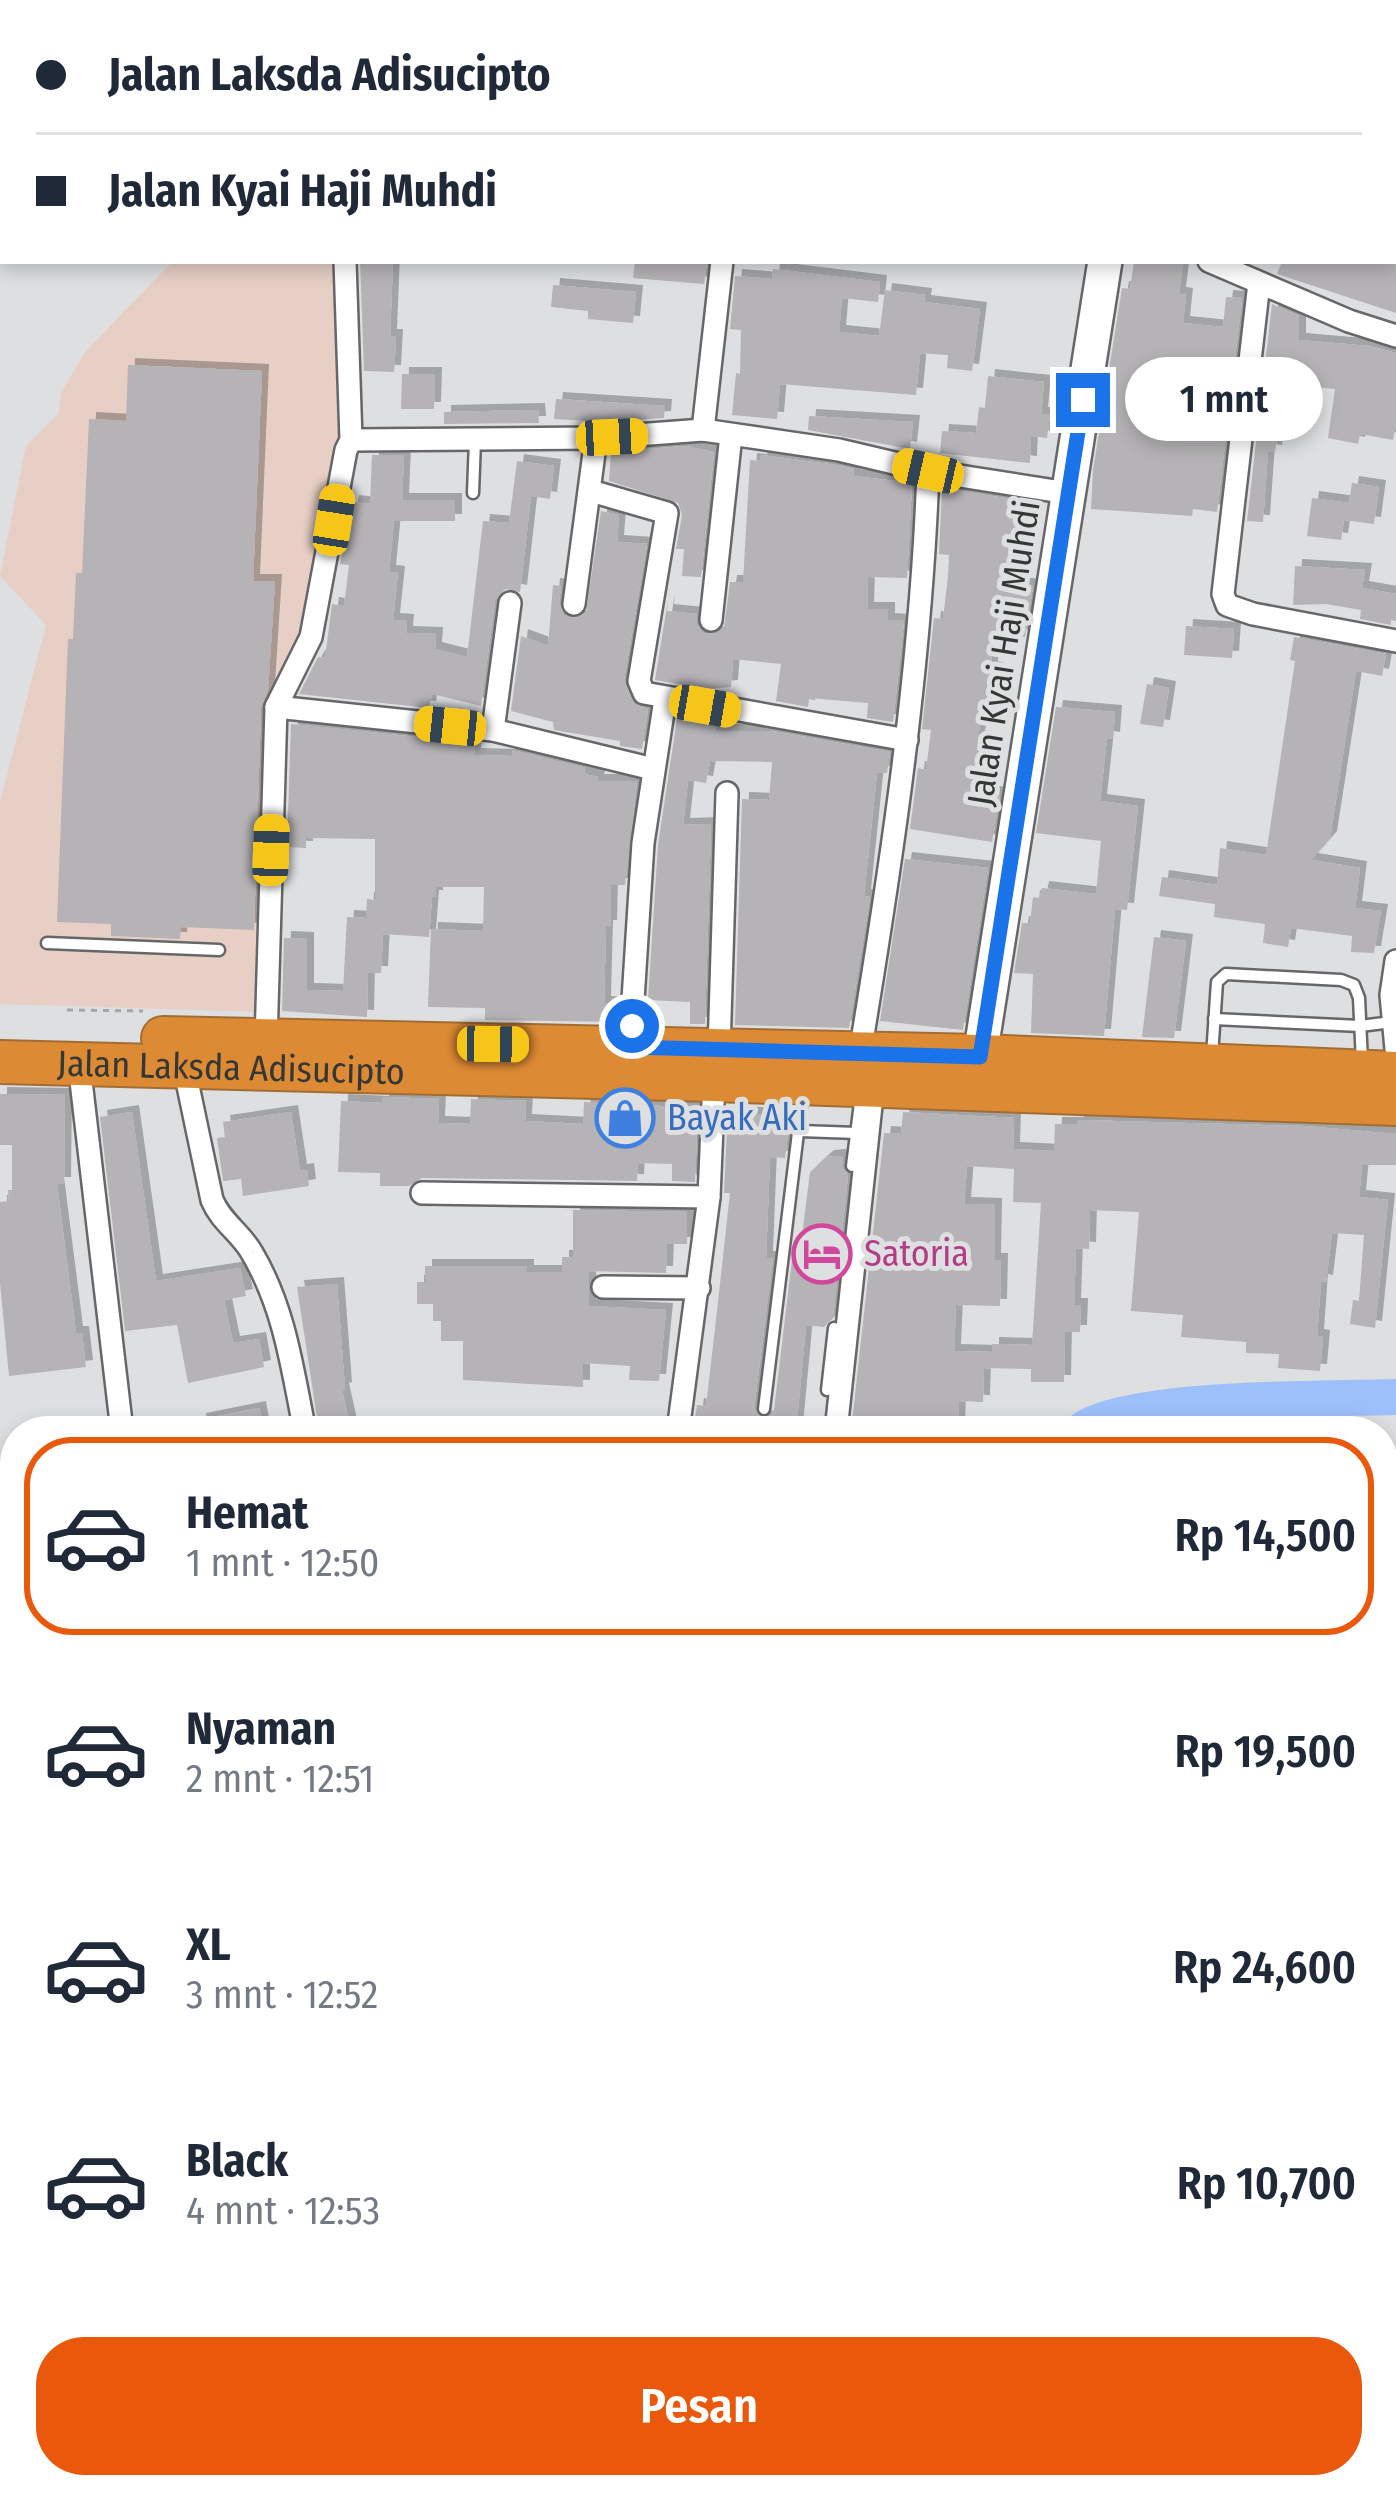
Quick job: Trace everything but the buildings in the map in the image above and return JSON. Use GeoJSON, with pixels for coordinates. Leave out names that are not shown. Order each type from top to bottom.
{"type":"FeatureCollection","features":[{"type":"Feature","properties":{"kind":"highway","name":"Jalan Laksda Adisucipto"},"geometry":{"type":"LineString","coordinates":[[0,1033],[630,1047],[804,1084],[980,1057],[1211,1066],[1385,1065]]}},
{"type":"Feature","properties":{"kind":"highway","name":"Jalan Laksda Adisucipto"},"geometry":{"type":"LineString","coordinates":[[0,1062],[184,1067],[717,1065],[1396,1104]]}},
{"type":"Feature","properties":{"kind":"street"},"geometry":{"type":"LineString","coordinates":[[266,1041],[275,707],[311,637],[351,440],[345,264]]}},
{"type":"Feature","properties":{"kind":"street"},"geometry":{"type":"LineString","coordinates":[[703,430],[722,264]]}},
{"type":"Feature","properties":{"kind":"street","name":"Jalan Kyai Haji Muhdi"},"geometry":{"type":"LineString","coordinates":[[980,1057],[1105,264]]}},
{"type":"Feature","properties":{"kind":"street"},"geometry":{"type":"LineString","coordinates":[[1216,264],[1348,321],[1396,336]]}},
{"type":"Feature","properties":{"kind":"street"},"geometry":{"type":"LineString","coordinates":[[1258,283],[1223,594],[1227,605],[1396,641]]}},
{"type":"Feature","properties":{"kind":"street"},"geometry":{"type":"LineString","coordinates":[[351,440],[596,438],[703,430],[1068,493]]}},
{"type":"Feature","properties":{"kind":"street"},"geometry":{"type":"LineString","coordinates":[[711,620],[730,435]]}},
{"type":"Feature","properties":{"kind":"street"},"geometry":{"type":"LineString","coordinates":[[574,604],[596,438]]}},
{"type":"Feature","properties":{"kind":"street"},"geometry":{"type":"LineString","coordinates":[[837,1416],[865,1075],[902,803],[924,587],[928,471]]}},
{"type":"Feature","properties":{"kind":"street"},"geometry":{"type":"LineString","coordinates":[[590,491],[667,513],[639,681],[644,693],[907,740]]}},
{"type":"Feature","properties":{"kind":"street"},"geometry":{"type":"LineString","coordinates":[[493,730],[510,603]]}},
{"type":"Feature","properties":{"kind":"street"},"geometry":{"type":"LineString","coordinates":[[630,1047],[643,843],[665,699]]}},
{"type":"Feature","properties":{"kind":"street"},"geometry":{"type":"LineString","coordinates":[[275,707],[493,730],[653,769]]}},
{"type":"Feature","properties":{"kind":"street"},"geometry":{"type":"LineString","coordinates":[[680,1416],[709,1197],[727,793]]}},
{"type":"Feature","properties":{"kind":"street"},"geometry":{"type":"LineString","coordinates":[[1385,1065],[1396,961]]}},
{"type":"Feature","properties":{"kind":"street"},"geometry":{"type":"LineString","coordinates":[[79,1064],[120,1416]]}},
{"type":"Feature","properties":{"kind":"street"},"geometry":{"type":"LineString","coordinates":[[184,1067],[212,1200],[218,1214],[253,1254],[283,1320],[302,1416]]}},
{"type":"Feature","properties":{"kind":"street"},"geometry":{"type":"LineString","coordinates":[[422,1192],[709,1197]]}},
{"type":"Feature","properties":{"kind":"street"},"geometry":{"type":"LineString","coordinates":[[603,1287],[699,1288]]}},
{"type":"Feature","properties":{"kind":"lane"},"geometry":{"type":"LineString","coordinates":[[472,493],[475,436]]}},
{"type":"Feature","properties":{"kind":"lane"},"geometry":{"type":"LineString","coordinates":[[47,944],[219,950]]}},
{"type":"Feature","properties":{"kind":"lane"},"geometry":{"type":"LineString","coordinates":[[1211,1066],[1217,982],[1226,974],[1341,980],[1354,986],[1360,1026],[1385,1065]]}},
{"type":"Feature","properties":{"kind":"lane"},"geometry":{"type":"LineString","coordinates":[[1214,1019],[1360,1026],[1392,1022]]}},
{"type":"Feature","properties":{"kind":"lane"},"geometry":{"type":"LineString","coordinates":[[852,1166],[865,1075]]}},
{"type":"Feature","properties":{"kind":"lane"},"geometry":{"type":"LineString","coordinates":[[764,1409],[804,1084]]}},
{"type":"Feature","properties":{"kind":"lane"},"geometry":{"type":"LineString","coordinates":[[800,1131],[857,1133]]}},
{"type":"Feature","properties":{"kind":"lane"},"geometry":{"type":"LineString","coordinates":[[827,1390],[834,1328]]}},
{"type":"Feature","properties":{"kind":"path"},"geometry":{"type":"LineString","coordinates":[[67,1010],[158,1012]]}},
{"type":"Feature","properties":{"kind":"shaded area"},"geometry":{"type":"Polygon","coordinates":[[[170,264],[341,264],[342,443],[298,650],[287,672],[270,686],[261,1012],[0,1004],[0,802],[46,625],[0,576],[26,446],[58,414],[61,393],[85,352],[170,264]]]}},
{"type":"Feature","properties":{"kind":"waterway"},"geometry":{"type":"LineString","coordinates":[[1119,1416],[1182,1405],[1396,1397]]}},
{"type":"Feature","properties":{"kind":"place","name":"Bayak Aki"},"geometry":{"type":"Point","coordinates":[625,1118]}},
{"type":"Feature","properties":{"kind":"place","name":"Satoria"},"geometry":{"type":"Point","coordinates":[822,1254]}},
{"type":"Feature","properties":{"kind":"route"},"geometry":{"type":"LineString","coordinates":[[632,1026],[630,1047],[980,1057],[1083,400]]}}]}
